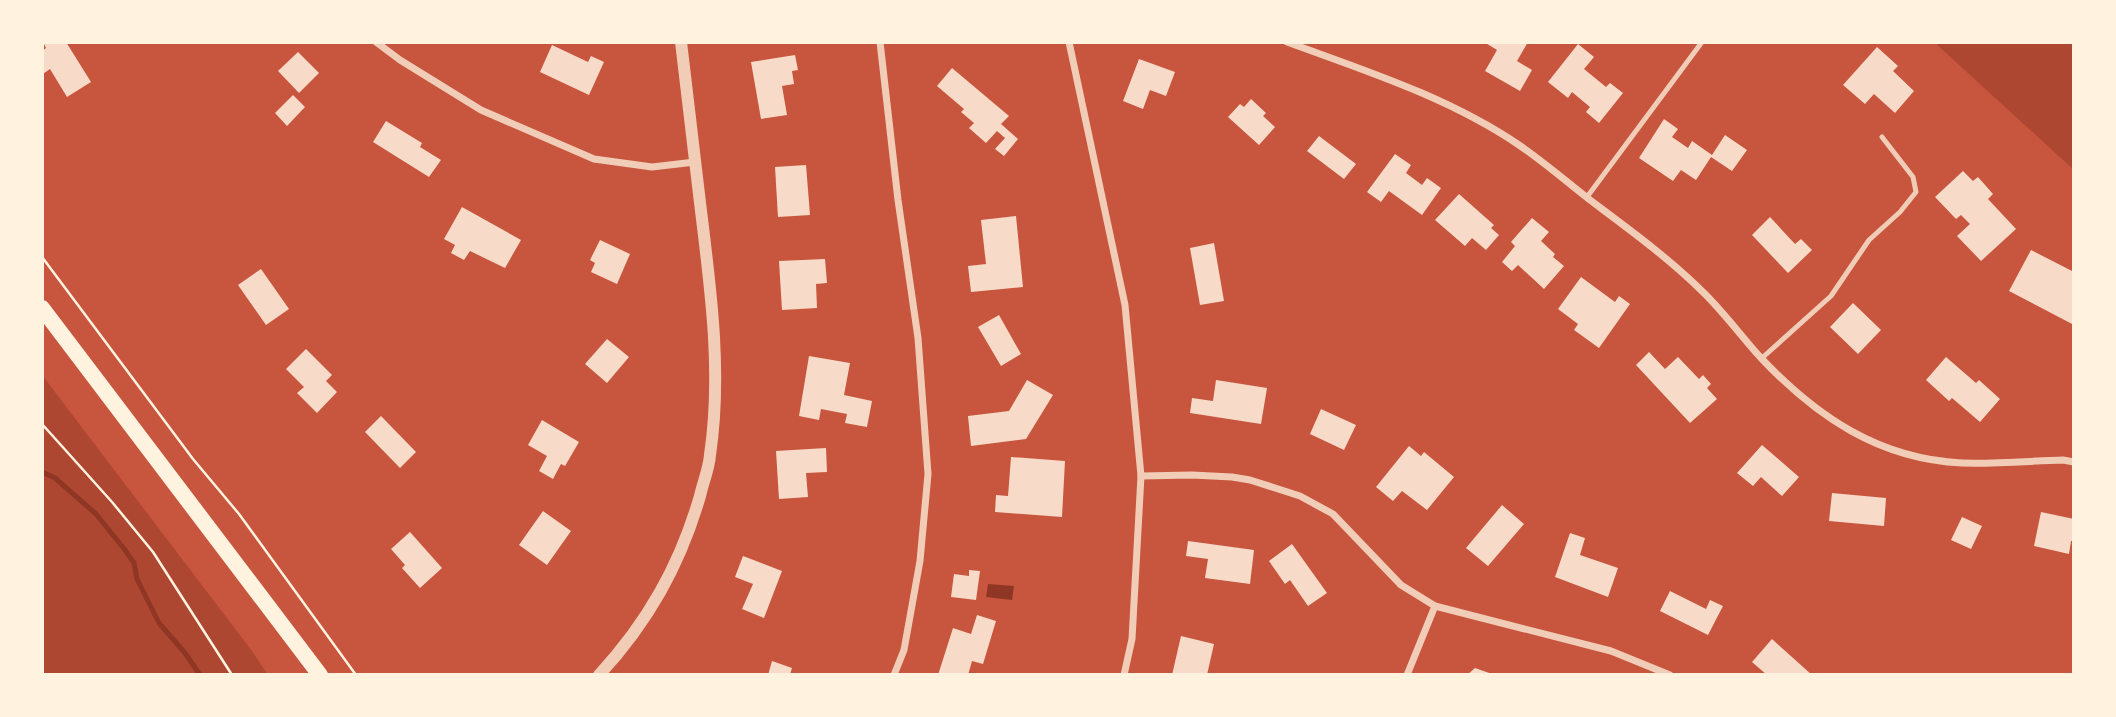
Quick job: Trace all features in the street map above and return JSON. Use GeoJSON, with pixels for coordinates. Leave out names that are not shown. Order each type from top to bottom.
{"type":"FeatureCollection","features":[{"type":"Feature","properties":{"kind":"main road"},"geometry":{"type":"LineString","coordinates":[[42,308],[320,675]]}},
{"type":"Feature","properties":{"kind":"street"},"geometry":{"type":"LineString","coordinates":[[376,42],[400,61],[481,110],[594,159],[652,167],[695,162]]}},
{"type":"Feature","properties":{"kind":"street"},"geometry":{"type":"LineString","coordinates":[[599,675],[623,649],[650,610],[675,566],[696,509],[710,456],[717,381],[710,281],[681,42]]}},
{"type":"Feature","properties":{"kind":"street"},"geometry":{"type":"LineString","coordinates":[[880,42],[898,200],[918,338],[928,474],[920,561],[904,650],[894,675]]}},
{"type":"Feature","properties":{"kind":"street"},"geometry":{"type":"LineString","coordinates":[[1069,42],[1125,305],[1141,476],[1132,639],[1124,675]]}},
{"type":"Feature","properties":{"kind":"street"},"geometry":{"type":"LineString","coordinates":[[1287,42],[1422,92],[1498,131],[1520,146],[1646,242],[1706,295],[1762,358],[1793,388],[1839,426],[1877,445],[1918,457],[1962,463],[2074,462]]}},
{"type":"Feature","properties":{"kind":"street"},"geometry":{"type":"LineString","coordinates":[[1141,476],[1232,477],[1300,496],[1333,514],[1401,585],[1435,606],[1611,651],[1670,675]]}},
{"type":"Feature","properties":{"kind":"street"},"geometry":{"type":"LineString","coordinates":[[1407,675],[1435,606]]}},
{"type":"Feature","properties":{"kind":"lane"},"geometry":{"type":"LineString","coordinates":[[1587,197],[1702,42]]}},
{"type":"Feature","properties":{"kind":"lane"},"geometry":{"type":"LineString","coordinates":[[1762,358],[1831,296],[1869,240],[1900,212],[1916,192],[1913,177],[1882,137]]}},
{"type":"Feature","properties":{"kind":"path"},"geometry":{"type":"LineString","coordinates":[[42,257],[193,459],[239,514],[356,675]]}},
{"type":"Feature","properties":{"kind":"path"},"geometry":{"type":"LineString","coordinates":[[42,424],[153,552],[232,675]]}},
{"type":"Feature","properties":{"kind":"shaded area"},"geometry":{"type":"Polygon","coordinates":[[[1934,42],[2074,42],[2074,170],[1934,42]]]}},
{"type":"Feature","properties":{"kind":"shaded area"},"geometry":{"type":"Polygon","coordinates":[[[42,375],[252,651],[268,675],[42,675],[42,375]]]}},
{"type":"Feature","properties":{"kind":"shaded area"},"geometry":{"type":"Polygon","coordinates":[[[988,584],[1014,586],[1012,600],[986,597],[988,584]]]}},
{"type":"Feature","properties":{"kind":"building"},"geometry":{"type":"Polygon","coordinates":[[[43,42],[66,42],[91,82],[67,97],[50,69],[43,74],[42,51],[46,48],[43,42]]]}},
{"type":"Feature","properties":{"kind":"building"},"geometry":{"type":"Polygon","coordinates":[[[1484,42],[1528,42],[1517,61],[1532,70],[1520,91],[1485,71],[1497,50],[1484,42]]]}},
{"type":"Feature","properties":{"kind":"building"},"geometry":{"type":"Polygon","coordinates":[[[1578,44],[1594,57],[1584,69],[1606,87],[1610,83],[1623,93],[1599,123],[1586,112],[1590,107],[1572,92],[1568,98],[1548,82],[1578,44]]]}},
{"type":"Feature","properties":{"kind":"building"},"geometry":{"type":"Polygon","coordinates":[[[552,45],[588,62],[591,56],[604,62],[589,95],[540,72],[552,45]]]}},
{"type":"Feature","properties":{"kind":"building"},"geometry":{"type":"Polygon","coordinates":[[[1877,47],[1898,66],[1893,71],[1914,91],[1895,113],[1874,94],[1865,104],[1843,85],[1877,47]]]}},
{"type":"Feature","properties":{"kind":"building"},"geometry":{"type":"Polygon","coordinates":[[[298,52],[319,73],[299,93],[278,71],[298,52]]]}},
{"type":"Feature","properties":{"kind":"building"},"geometry":{"type":"Polygon","coordinates":[[[795,55],[798,70],[792,71],[794,84],[782,86],[787,115],[761,119],[751,62],[795,55]]]}},
{"type":"Feature","properties":{"kind":"building"},"geometry":{"type":"Polygon","coordinates":[[[1139,59],[1175,72],[1166,96],[1150,90],[1143,109],[1123,101],[1139,59]]]}},
{"type":"Feature","properties":{"kind":"building"},"geometry":{"type":"Polygon","coordinates":[[[952,68],[1009,116],[1001,124],[1018,139],[1004,156],[995,149],[1005,138],[997,131],[986,143],[969,128],[974,123],[961,112],[964,109],[937,86],[952,68]]]}},
{"type":"Feature","properties":{"kind":"building"},"geometry":{"type":"Polygon","coordinates":[[[293,95],[305,107],[287,126],[275,113],[293,95]]]}},
{"type":"Feature","properties":{"kind":"building"},"geometry":{"type":"Polygon","coordinates":[[[1251,99],[1266,113],[1263,116],[1275,127],[1259,145],[1228,117],[1240,104],[1244,107],[1251,99]]]}},
{"type":"Feature","properties":{"kind":"building"},"geometry":{"type":"Polygon","coordinates":[[[1664,119],[1678,129],[1672,137],[1688,148],[1692,141],[1712,155],[1725,135],[1747,150],[1732,171],[1711,157],[1696,180],[1681,170],[1673,181],[1639,158],[1664,119]]]}},
{"type":"Feature","properties":{"kind":"building"},"geometry":{"type":"Polygon","coordinates":[[[386,121],[422,143],[420,147],[441,160],[429,177],[373,142],[386,121]]]}},
{"type":"Feature","properties":{"kind":"building"},"geometry":{"type":"Polygon","coordinates":[[[1319,136],[1356,164],[1344,179],[1307,151],[1319,136]]]}},
{"type":"Feature","properties":{"kind":"building"},"geometry":{"type":"Polygon","coordinates":[[[1395,154],[1411,165],[1406,173],[1422,185],[1427,178],[1441,188],[1422,215],[1389,191],[1381,202],[1367,192],[1395,154]]]}},
{"type":"Feature","properties":{"kind":"building"},"geometry":{"type":"Polygon","coordinates":[[[806,165],[810,215],[778,217],[775,167],[806,165]]]}},
{"type":"Feature","properties":{"kind":"building"},"geometry":{"type":"Polygon","coordinates":[[[1963,171],[1973,181],[1978,177],[1993,194],[1988,199],[2016,229],[1981,261],[1957,236],[1970,224],[1961,215],[1956,219],[1935,197],[1963,171]]]}},
{"type":"Feature","properties":{"kind":"building"},"geometry":{"type":"Polygon","coordinates":[[[1459,194],[1494,225],[1491,228],[1499,235],[1486,250],[1472,238],[1465,246],[1435,220],[1459,194]]]}},
{"type":"Feature","properties":{"kind":"building"},"geometry":{"type":"Polygon","coordinates":[[[462,207],[521,240],[505,268],[470,251],[464,260],[451,253],[455,245],[444,239],[462,207]]]}},
{"type":"Feature","properties":{"kind":"building"},"geometry":{"type":"Polygon","coordinates":[[[1016,216],[1023,287],[971,292],[968,266],[986,264],[981,220],[1016,216]]]}},
{"type":"Feature","properties":{"kind":"building"},"geometry":{"type":"Polygon","coordinates":[[[1770,217],[1795,244],[1801,239],[1812,250],[1788,273],[1752,235],[1770,217]]]}},
{"type":"Feature","properties":{"kind":"building"},"geometry":{"type":"Polygon","coordinates":[[[1532,218],[1549,232],[1541,241],[1564,266],[1544,289],[1518,265],[1512,271],[1502,262],[1515,246],[1511,242],[1532,218]]]}},
{"type":"Feature","properties":{"kind":"building"},"geometry":{"type":"Polygon","coordinates":[[[600,240],[630,254],[617,284],[591,272],[595,263],[590,260],[600,240]]]}},
{"type":"Feature","properties":{"kind":"building"},"geometry":{"type":"Polygon","coordinates":[[[1214,243],[1224,301],[1200,305],[1190,248],[1214,243]]]}},
{"type":"Feature","properties":{"kind":"building"},"geometry":{"type":"Polygon","coordinates":[[[2031,250],[2074,272],[2074,325],[2009,291],[2031,250]]]}},
{"type":"Feature","properties":{"kind":"building"},"geometry":{"type":"Polygon","coordinates":[[[825,259],[827,283],[816,284],[817,308],[782,310],[779,261],[825,259]]]}},
{"type":"Feature","properties":{"kind":"building"},"geometry":{"type":"Polygon","coordinates":[[[261,269],[289,309],[266,325],[238,285],[261,269]]]}},
{"type":"Feature","properties":{"kind":"building"},"geometry":{"type":"Polygon","coordinates":[[[1581,277],[1615,302],[1619,296],[1630,304],[1599,348],[1574,330],[1578,324],[1558,309],[1581,277]]]}},
{"type":"Feature","properties":{"kind":"building"},"geometry":{"type":"Polygon","coordinates":[[[1853,303],[1881,330],[1858,354],[1830,327],[1853,303]]]}},
{"type":"Feature","properties":{"kind":"building"},"geometry":{"type":"Polygon","coordinates":[[[999,315],[1021,354],[1001,366],[978,327],[999,315]]]}},
{"type":"Feature","properties":{"kind":"building"},"geometry":{"type":"Polygon","coordinates":[[[607,339],[629,357],[607,383],[585,364],[607,339]]]}},
{"type":"Feature","properties":{"kind":"building"},"geometry":{"type":"Polygon","coordinates":[[[306,349],[332,375],[326,381],[337,392],[317,413],[297,393],[304,387],[286,369],[306,349]]]}},
{"type":"Feature","properties":{"kind":"building"},"geometry":{"type":"Polygon","coordinates":[[[1649,352],[1665,369],[1678,357],[1699,379],[1703,375],[1711,384],[1707,388],[1717,399],[1690,423],[1636,365],[1649,352]]]}},
{"type":"Feature","properties":{"kind":"building"},"geometry":{"type":"Polygon","coordinates":[[[809,356],[850,363],[844,395],[872,401],[867,427],[845,423],[847,414],[821,409],[819,420],[799,416],[809,356]]]}},
{"type":"Feature","properties":{"kind":"building"},"geometry":{"type":"Polygon","coordinates":[[[1946,357],[1976,383],[1979,380],[2000,399],[1980,422],[1952,398],[1949,401],[1926,380],[1946,357]]]}},
{"type":"Feature","properties":{"kind":"building"},"geometry":{"type":"Polygon","coordinates":[[[1027,380],[1053,395],[1026,439],[971,446],[968,416],[1009,411],[1027,380]]]}},
{"type":"Feature","properties":{"kind":"building"},"geometry":{"type":"Polygon","coordinates":[[[1216,380],[1267,388],[1261,424],[1190,413],[1192,398],[1213,401],[1216,380]]]}},
{"type":"Feature","properties":{"kind":"building"},"geometry":{"type":"Polygon","coordinates":[[[1321,409],[1356,425],[1344,450],[1310,434],[1321,409]]]}},
{"type":"Feature","properties":{"kind":"building"},"geometry":{"type":"Polygon","coordinates":[[[381,416],[416,452],[400,468],[365,432],[381,416]]]}},
{"type":"Feature","properties":{"kind":"building"},"geometry":{"type":"Polygon","coordinates":[[[542,420],[579,442],[565,466],[561,464],[553,479],[539,471],[547,456],[528,445],[542,420]]]}},
{"type":"Feature","properties":{"kind":"building"},"geometry":{"type":"Polygon","coordinates":[[[1762,445],[1799,477],[1782,496],[1761,477],[1753,486],[1737,473],[1762,445]]]}},
{"type":"Feature","properties":{"kind":"building"},"geometry":{"type":"Polygon","coordinates":[[[1409,446],[1421,456],[1424,452],[1454,477],[1427,510],[1402,491],[1393,501],[1376,487],[1409,446]]]}},
{"type":"Feature","properties":{"kind":"building"},"geometry":{"type":"Polygon","coordinates":[[[826,448],[827,472],[806,473],[808,497],[779,499],[776,451],[826,448]]]}},
{"type":"Feature","properties":{"kind":"building"},"geometry":{"type":"Polygon","coordinates":[[[1011,457],[1065,461],[1062,517],[995,512],[996,495],[1008,496],[1011,457]]]}},
{"type":"Feature","properties":{"kind":"building"},"geometry":{"type":"Polygon","coordinates":[[[1832,493],[1886,498],[1884,526],[1829,521],[1832,493]]]}},
{"type":"Feature","properties":{"kind":"building"},"geometry":{"type":"Polygon","coordinates":[[[1502,505],[1524,524],[1488,566],[1466,548],[1502,505]]]}},
{"type":"Feature","properties":{"kind":"building"},"geometry":{"type":"Polygon","coordinates":[[[543,511],[571,531],[547,565],[519,545],[543,511]]]}},
{"type":"Feature","properties":{"kind":"building"},"geometry":{"type":"Polygon","coordinates":[[[2041,512],[2074,519],[2074,541],[2071,541],[2069,554],[2034,546],[2041,512]]]}},
{"type":"Feature","properties":{"kind":"building"},"geometry":{"type":"Polygon","coordinates":[[[1962,517],[1982,526],[1971,549],[1951,540],[1962,517]]]}},
{"type":"Feature","properties":{"kind":"building"},"geometry":{"type":"Polygon","coordinates":[[[410,532],[442,568],[420,588],[402,568],[405,565],[391,549],[410,532]]]}},
{"type":"Feature","properties":{"kind":"building"},"geometry":{"type":"Polygon","coordinates":[[[1570,533],[1585,538],[1580,555],[1618,568],[1608,597],[1555,577],[1570,533]]]}},
{"type":"Feature","properties":{"kind":"building"},"geometry":{"type":"Polygon","coordinates":[[[1188,541],[1254,550],[1250,584],[1205,578],[1208,559],[1186,556],[1188,541]]]}},
{"type":"Feature","properties":{"kind":"building"},"geometry":{"type":"Polygon","coordinates":[[[1292,544],[1327,593],[1308,606],[1290,580],[1285,584],[1269,561],[1292,544]]]}},
{"type":"Feature","properties":{"kind":"building"},"geometry":{"type":"Polygon","coordinates":[[[743,556],[782,571],[764,618],[742,609],[753,584],[735,577],[743,556]]]}},
{"type":"Feature","properties":{"kind":"building"},"geometry":{"type":"Polygon","coordinates":[[[969,570],[980,571],[976,600],[951,597],[954,574],[969,576],[969,570]]]}},
{"type":"Feature","properties":{"kind":"building"},"geometry":{"type":"Polygon","coordinates":[[[1670,591],[1706,609],[1710,600],[1723,606],[1708,635],[1660,611],[1670,591]]]}},
{"type":"Feature","properties":{"kind":"building"},"geometry":{"type":"Polygon","coordinates":[[[977,615],[996,621],[983,664],[972,661],[968,675],[938,675],[953,628],[971,634],[977,615]]]}},
{"type":"Feature","properties":{"kind":"building"},"geometry":{"type":"Polygon","coordinates":[[[1181,636],[1214,644],[1207,675],[1172,675],[1181,636]]]}},
{"type":"Feature","properties":{"kind":"building"},"geometry":{"type":"Polygon","coordinates":[[[1772,639],[1812,675],[1767,675],[1752,662],[1772,639]]]}},
{"type":"Feature","properties":{"kind":"building"},"geometry":{"type":"Polygon","coordinates":[[[772,661],[792,668],[790,675],[768,675],[772,661]]]}},
{"type":"Feature","properties":{"kind":"building"},"geometry":{"type":"Polygon","coordinates":[[[1475,668],[1495,675],[1467,675],[1475,668]]]}},
{"type":"Feature","properties":{"kind":"waterway"},"geometry":{"type":"LineString","coordinates":[[42,472],[55,478],[96,514],[125,550],[134,563],[137,579],[159,623],[200,675]]}}]}
